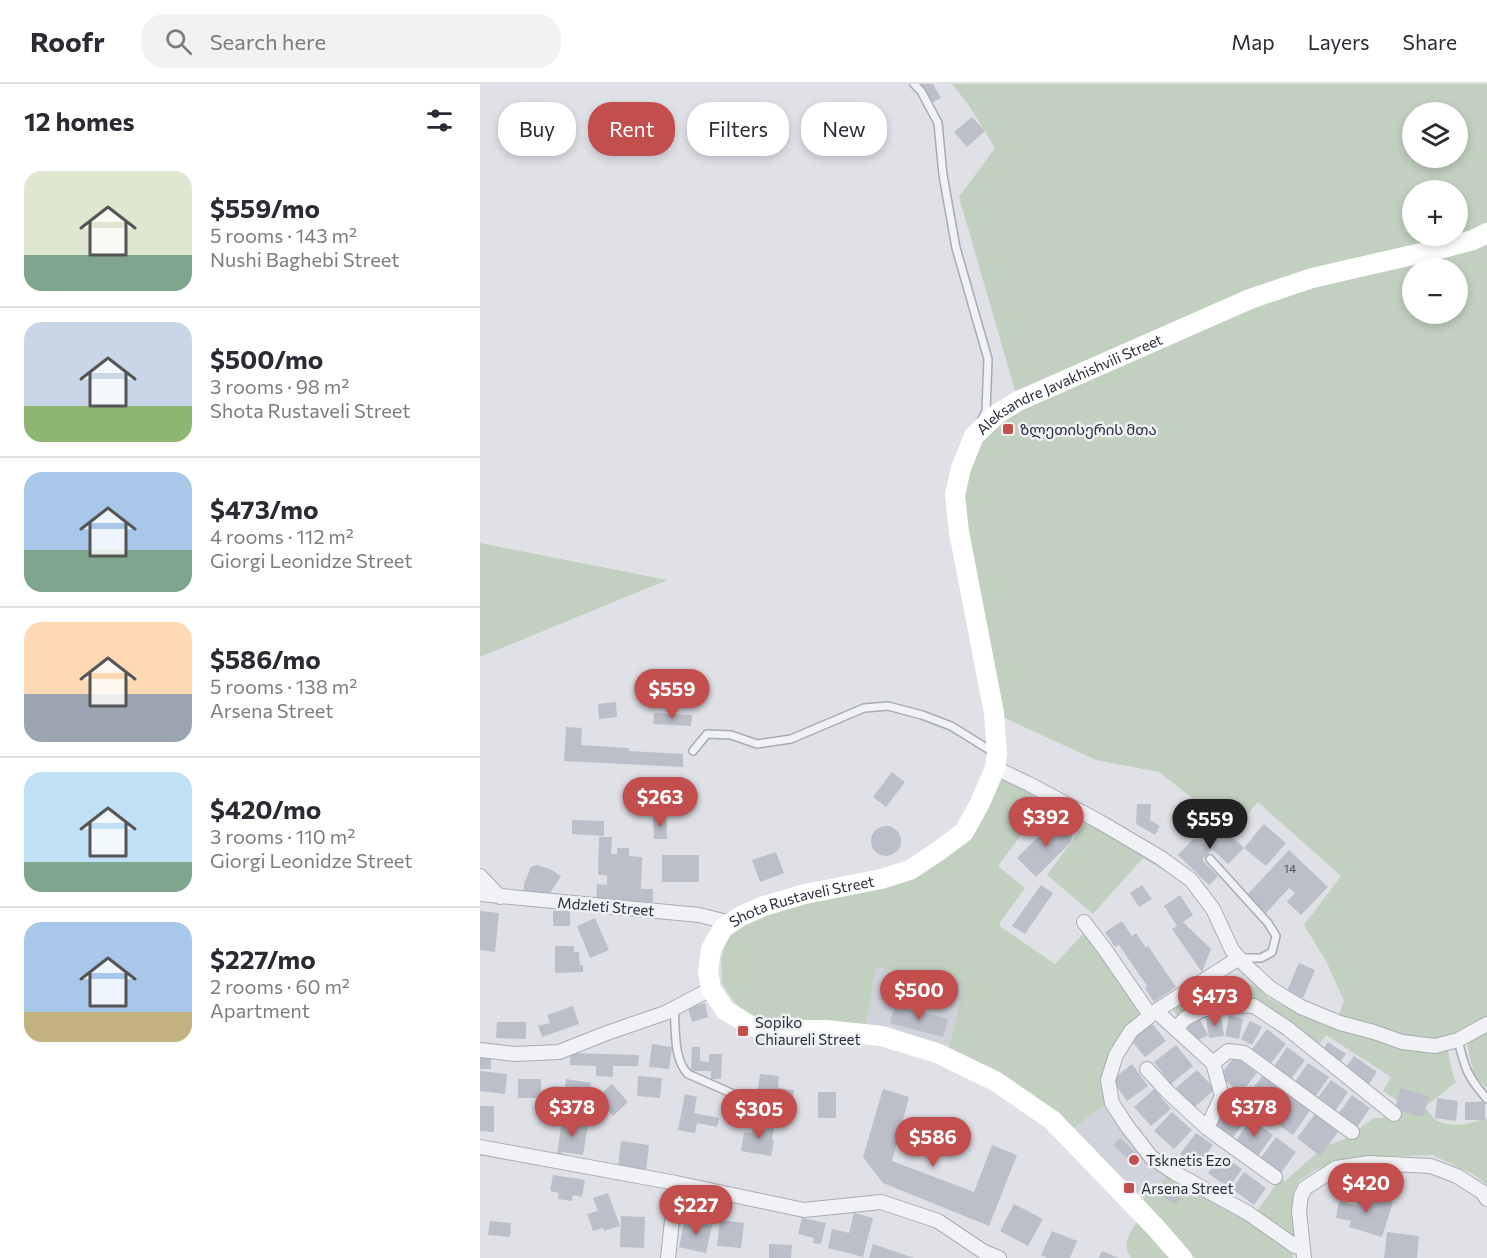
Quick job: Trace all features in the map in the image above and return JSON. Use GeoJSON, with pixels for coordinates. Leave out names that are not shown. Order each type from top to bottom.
{"type":"FeatureCollection","features":[{"type":"Feature","properties":{"kind":"main road","name":"Aleksandre Javakhishvili Street"},"geometry":{"type":"LineString","coordinates":[[996,761],[994,713],[960,532],[956,495],[961,468],[974,436],[997,414],[1018,401],[1250,299],[1312,278],[1443,248],[1487,234]]}},
{"type":"Feature","properties":{"kind":"main road","name":"Shota Rustaveli Street"},"geometry":{"type":"LineString","coordinates":[[711,989],[708,972],[711,949],[723,928],[741,916],[764,906],[805,894],[881,879],[910,870],[964,832],[980,803],[996,761]]}},
{"type":"Feature","properties":{"kind":"main road"},"geometry":{"type":"LineString","coordinates":[[711,989],[725,1010],[751,1026],[777,1030],[826,1030],[881,1036],[937,1053],[995,1081],[1052,1120],[1182,1258]]}},
{"type":"Feature","properties":{"kind":"street"},"geometry":{"type":"LineString","coordinates":[[996,761],[1029,784],[1161,858],[1191,880],[1213,909],[1232,950],[1270,988],[1301,1007],[1340,1023],[1402,1042],[1435,1046],[1458,1040],[1487,1024]]}},
{"type":"Feature","properties":{"kind":"street"},"geometry":{"type":"LineString","coordinates":[[480,876],[500,897]]}},
{"type":"Feature","properties":{"kind":"street","name":"Mdzleti Street"},"geometry":{"type":"LineString","coordinates":[[480,894],[699,915],[731,923]]}},
{"type":"Feature","properties":{"kind":"street"},"geometry":{"type":"LineString","coordinates":[[1084,922],[1153,1013],[1213,1063],[1222,1096],[1207,1128]]}},
{"type":"Feature","properties":{"kind":"street"},"geometry":{"type":"LineString","coordinates":[[1239,958],[1153,1013],[1131,1030],[1116,1055],[1108,1080],[1112,1103],[1151,1156],[1175,1173],[1248,1213],[1303,1253]]}},
{"type":"Feature","properties":{"kind":"street"},"geometry":{"type":"LineString","coordinates":[[480,1050],[515,1054],[559,1052],[674,1008],[711,989]]}},
{"type":"Feature","properties":{"kind":"street"},"geometry":{"type":"LineString","coordinates":[[1175,1029],[1186,1018],[1202,1010],[1222,1005],[1254,1006],[1287,1028],[1394,1114]]}},
{"type":"Feature","properties":{"kind":"street"},"geometry":{"type":"LineString","coordinates":[[1213,1063],[1228,1051],[1244,1053],[1352,1132]]}},
{"type":"Feature","properties":{"kind":"street"},"geometry":{"type":"LineString","coordinates":[[1147,1069],[1207,1128],[1275,1177]]}},
{"type":"Feature","properties":{"kind":"street"},"geometry":{"type":"LineString","coordinates":[[480,1147],[676,1183],[804,1210],[881,1202],[938,1221],[982,1255],[999,1258]]}},
{"type":"Feature","properties":{"kind":"street"},"geometry":{"type":"LineString","coordinates":[[1303,1253],[1299,1211],[1301,1197],[1305,1188],[1336,1168],[1369,1163],[1431,1166],[1457,1176],[1482,1192],[1487,1199]]}},
{"type":"Feature","properties":{"kind":"street"},"geometry":{"type":"LineString","coordinates":[[668,1258],[676,1183]]}},
{"type":"Feature","properties":{"kind":"lane"},"geometry":{"type":"LineString","coordinates":[[914,84],[921,91],[938,123],[943,175],[956,248],[987,359],[986,411],[974,436]]}},
{"type":"Feature","properties":{"kind":"lane"},"geometry":{"type":"LineString","coordinates":[[693,751],[707,734],[731,735],[757,744],[791,739],[864,708],[888,706],[951,726],[996,761]]}},
{"type":"Feature","properties":{"kind":"lane"},"geometry":{"type":"LineString","coordinates":[[1210,859],[1268,922],[1276,936],[1272,952],[1261,958],[1239,958]]}},
{"type":"Feature","properties":{"kind":"lane"},"geometry":{"type":"LineString","coordinates":[[674,1008],[678,1057],[682,1068],[688,1074],[738,1096]]}},
{"type":"Feature","properties":{"kind":"lane"},"geometry":{"type":"LineString","coordinates":[[1458,1040],[1464,1067],[1487,1099]]}},
{"type":"Feature","properties":{"kind":"shaded area"},"geometry":{"type":"Polygon","coordinates":[[[875,967],[963,987],[949,1048],[890,1027],[866,1024],[875,967]]]}},
{"type":"Feature","properties":{"kind":"shaded area"},"geometry":{"type":"Polygon","coordinates":[[[1107,1103],[1170,1175],[1143,1199],[1074,1128],[1107,1103]]]}},
{"type":"Feature","properties":{"kind":"green space"},"geometry":{"type":"Polygon","coordinates":[[[952,84],[1487,84],[1487,1024],[1435,1046],[1374,1032],[1339,1014],[1344,1001],[1327,963],[1304,925],[1341,876],[1258,802],[1234,831],[1159,772],[1096,760],[994,713],[955,495],[974,436],[1018,401],[959,197],[995,148],[968,104],[952,84]]]}},
{"type":"Feature","properties":{"kind":"green space"},"geometry":{"type":"Polygon","coordinates":[[[480,543],[667,580],[480,657],[480,543]]]}},
{"type":"Feature","properties":{"kind":"green space"},"geometry":{"type":"Polygon","coordinates":[[[996,778],[1047,799],[998,866],[1025,888],[999,924],[1055,964],[1084,933],[1141,1015],[1125,1028],[1107,1103],[1074,1128],[1019,1086],[949,1048],[963,987],[876,967],[866,1024],[818,1020],[766,1022],[747,1014],[734,1002],[722,984],[721,959],[727,939],[744,923],[773,909],[932,867],[996,778]]]}},
{"type":"Feature","properties":{"kind":"green space"},"geometry":{"type":"Polygon","coordinates":[[[1088,819],[1159,863],[1168,873],[1143,858],[1093,914],[1047,875],[1088,819]]]}},
{"type":"Feature","properties":{"kind":"green space"},"geometry":{"type":"Polygon","coordinates":[[[1244,982],[1257,987],[1270,999],[1296,1012],[1406,1047],[1447,1046],[1456,1082],[1425,1107],[1436,1120],[1450,1124],[1476,1122],[1487,1117],[1487,1185],[1473,1174],[1432,1155],[1347,1158],[1317,1169],[1299,1181],[1294,1191],[1293,1202],[1296,1239],[1256,1213],[1280,1178],[1285,1181],[1325,1146],[1344,1139],[1374,1118],[1387,1118],[1401,1103],[1383,1091],[1391,1077],[1326,1035],[1317,1047],[1253,1003],[1179,1018],[1170,1006],[1204,987],[1244,982]]]}},
{"type":"Feature","properties":{"kind":"green space"},"geometry":{"type":"Polygon","coordinates":[[[1487,1030],[1487,1088],[1474,1076],[1467,1043],[1487,1030]]]}},
{"type":"Feature","properties":{"kind":"green space"},"geometry":{"type":"Polygon","coordinates":[[[1170,1175],[1227,1206],[1286,1244],[1293,1258],[1195,1258],[1143,1199],[1170,1175]]]}},
{"type":"Feature","properties":{"kind":"green space"},"geometry":{"type":"Polygon","coordinates":[[[1138,1220],[1171,1258],[1131,1258],[1127,1243],[1138,1220]]]}},
{"type":"Feature","properties":{"kind":"building"},"geometry":{"type":"Polygon","coordinates":[[[920,84],[933,84],[941,98],[931,103],[920,84]]]}},
{"type":"Feature","properties":{"kind":"building"},"geometry":{"type":"Polygon","coordinates":[[[972,117],[985,131],[967,147],[954,132],[972,117]]]}},
{"type":"Feature","properties":{"kind":"building"},"geometry":{"type":"Polygon","coordinates":[[[616,702],[617,717],[599,719],[598,704],[616,702]]]}},
{"type":"Feature","properties":{"kind":"building"},"geometry":{"type":"Polygon","coordinates":[[[654,713],[692,715],[691,726],[653,724],[654,713]]]}},
{"type":"Feature","properties":{"kind":"building"},"geometry":{"type":"Polygon","coordinates":[[[566,727],[582,728],[581,745],[683,754],[683,767],[564,761],[566,727]]]}},
{"type":"Feature","properties":{"kind":"building"},"geometry":{"type":"Polygon","coordinates":[[[892,772],[905,782],[886,807],[873,797],[892,772]]]}},
{"type":"Feature","properties":{"kind":"building"},"geometry":{"type":"Polygon","coordinates":[[[1137,804],[1151,804],[1150,820],[1160,826],[1155,835],[1136,824],[1137,804]]]}},
{"type":"Feature","properties":{"kind":"building"},"geometry":{"type":"Polygon","coordinates":[[[653,816],[666,816],[667,839],[654,839],[653,816]]]}},
{"type":"Feature","properties":{"kind":"building"},"geometry":{"type":"Polygon","coordinates":[[[1213,818],[1244,848],[1228,864],[1212,849],[1202,860],[1218,876],[1209,885],[1178,855],[1213,818]]]}},
{"type":"Feature","properties":{"kind":"building"},"geometry":{"type":"Polygon","coordinates":[[[572,820],[604,821],[604,836],[572,834],[572,820]]]}},
{"type":"Feature","properties":{"kind":"building"},"geometry":{"type":"Polygon","coordinates":[[[1052,823],[1067,826],[1073,830],[1071,842],[1036,877],[1017,858],[1052,823]]]}},
{"type":"Feature","properties":{"kind":"building"},"geometry":{"type":"Polygon","coordinates":[[[1264,824],[1286,843],[1266,866],[1244,848],[1264,824]]]}},
{"type":"Feature","properties":{"kind":"building"},"geometry":{"type":"Polygon","coordinates":[[[886,826],[897,830],[901,841],[897,852],[886,856],[875,852],[871,841],[875,830],[886,826]]]}},
{"type":"Feature","properties":{"kind":"building"},"geometry":{"type":"Polygon","coordinates":[[[599,837],[612,837],[611,854],[617,854],[617,848],[629,848],[629,856],[642,857],[641,889],[653,889],[653,902],[596,900],[597,884],[607,885],[607,875],[598,875],[599,837]]]}},
{"type":"Feature","properties":{"kind":"building"},"geometry":{"type":"Polygon","coordinates":[[[1289,850],[1328,887],[1301,915],[1287,902],[1295,893],[1289,888],[1266,913],[1247,895],[1289,850]]]}},
{"type":"Feature","properties":{"kind":"building"},"geometry":{"type":"Polygon","coordinates":[[[776,852],[784,873],[760,882],[752,860],[776,852]]]}},
{"type":"Feature","properties":{"kind":"building"},"geometry":{"type":"Polygon","coordinates":[[[662,855],[699,855],[699,882],[662,882],[662,855]]]}},
{"type":"Feature","properties":{"kind":"building"},"geometry":{"type":"Polygon","coordinates":[[[537,865],[561,876],[548,896],[523,895],[524,884],[531,867],[537,865]]]}},
{"type":"Feature","properties":{"kind":"building"},"geometry":{"type":"Polygon","coordinates":[[[1041,885],[1053,893],[1025,934],[1012,926],[1041,885]]]}},
{"type":"Feature","properties":{"kind":"building"},"geometry":{"type":"Polygon","coordinates":[[[1142,885],[1152,899],[1139,907],[1130,893],[1142,885]]]}},
{"type":"Feature","properties":{"kind":"building"},"geometry":{"type":"Polygon","coordinates":[[[1180,895],[1193,915],[1183,922],[1211,949],[1202,972],[1172,929],[1177,926],[1164,906],[1180,895]]]}},
{"type":"Feature","properties":{"kind":"building"},"geometry":{"type":"Polygon","coordinates":[[[480,911],[499,913],[495,952],[480,950],[480,911]]]}},
{"type":"Feature","properties":{"kind":"building"},"geometry":{"type":"Polygon","coordinates":[[[553,911],[570,911],[570,926],[553,926],[553,911]]]}},
{"type":"Feature","properties":{"kind":"building"},"geometry":{"type":"Polygon","coordinates":[[[595,918],[609,950],[590,958],[577,926],[595,918]]]}},
{"type":"Feature","properties":{"kind":"building"},"geometry":{"type":"Polygon","coordinates":[[[1122,921],[1132,936],[1136,933],[1146,948],[1148,946],[1176,987],[1154,1002],[1145,988],[1147,986],[1119,945],[1115,947],[1105,932],[1122,921]]]}},
{"type":"Feature","properties":{"kind":"building"},"geometry":{"type":"Polygon","coordinates":[[[555,946],[574,946],[574,952],[579,952],[583,972],[555,973],[555,946]]]}},
{"type":"Feature","properties":{"kind":"building"},"geometry":{"type":"Polygon","coordinates":[[[1299,963],[1315,970],[1303,998],[1287,991],[1299,963]]]}},
{"type":"Feature","properties":{"kind":"building"},"geometry":{"type":"Polygon","coordinates":[[[705,1003],[708,1017],[692,1022],[688,1008],[705,1003]]]}},
{"type":"Feature","properties":{"kind":"building"},"geometry":{"type":"Polygon","coordinates":[[[895,1005],[948,1019],[943,1037],[890,1023],[895,1005]]]}},
{"type":"Feature","properties":{"kind":"building"},"geometry":{"type":"Polygon","coordinates":[[[573,1006],[579,1024],[542,1037],[538,1026],[550,1023],[547,1015],[573,1006]]]}},
{"type":"Feature","properties":{"kind":"building"},"geometry":{"type":"Polygon","coordinates":[[[1221,1016],[1224,1036],[1209,1038],[1206,1018],[1221,1016]]]}},
{"type":"Feature","properties":{"kind":"building"},"geometry":{"type":"Polygon","coordinates":[[[1229,1016],[1243,1019],[1239,1039],[1225,1036],[1229,1016]]]}},
{"type":"Feature","properties":{"kind":"building"},"geometry":{"type":"Polygon","coordinates":[[[1199,1018],[1208,1035],[1194,1042],[1186,1024],[1199,1018]]]}},
{"type":"Feature","properties":{"kind":"building"},"geometry":{"type":"Polygon","coordinates":[[[1250,1021],[1262,1027],[1252,1045],[1241,1039],[1250,1021]]]}},
{"type":"Feature","properties":{"kind":"building"},"geometry":{"type":"Polygon","coordinates":[[[497,1022],[526,1022],[526,1039],[496,1038],[497,1022]]]}},
{"type":"Feature","properties":{"kind":"building"},"geometry":{"type":"Polygon","coordinates":[[[1151,1022],[1166,1041],[1145,1057],[1130,1039],[1151,1022]]]}},
{"type":"Feature","properties":{"kind":"building"},"geometry":{"type":"Polygon","coordinates":[[[1267,1029],[1286,1044],[1271,1063],[1252,1049],[1267,1029]]]}},
{"type":"Feature","properties":{"kind":"building"},"geometry":{"type":"Polygon","coordinates":[[[1328,1042],[1346,1054],[1334,1070],[1317,1058],[1328,1042]]]}},
{"type":"Feature","properties":{"kind":"building"},"geometry":{"type":"Polygon","coordinates":[[[652,1044],[672,1047],[669,1069],[649,1067],[652,1044]]]}},
{"type":"Feature","properties":{"kind":"building"},"geometry":{"type":"Polygon","coordinates":[[[1176,1045],[1193,1066],[1171,1084],[1154,1062],[1176,1045]]]}},
{"type":"Feature","properties":{"kind":"building"},"geometry":{"type":"Polygon","coordinates":[[[692,1047],[700,1047],[700,1061],[709,1062],[709,1054],[722,1054],[721,1079],[711,1079],[711,1071],[691,1071],[692,1047]]]}},
{"type":"Feature","properties":{"kind":"building"},"geometry":{"type":"Polygon","coordinates":[[[1287,1047],[1305,1060],[1291,1079],[1274,1067],[1287,1047]]]}},
{"type":"Feature","properties":{"kind":"building"},"geometry":{"type":"Polygon","coordinates":[[[570,1053],[639,1055],[638,1066],[613,1066],[613,1077],[596,1076],[596,1066],[570,1065],[570,1053]]]}},
{"type":"Feature","properties":{"kind":"building"},"geometry":{"type":"Polygon","coordinates":[[[480,1054],[491,1055],[491,1069],[480,1069],[480,1054]]]}},
{"type":"Feature","properties":{"kind":"building"},"geometry":{"type":"Polygon","coordinates":[[[1235,1056],[1257,1073],[1241,1093],[1219,1076],[1235,1056]]]}},
{"type":"Feature","properties":{"kind":"building"},"geometry":{"type":"Polygon","coordinates":[[[1354,1056],[1377,1072],[1365,1090],[1341,1074],[1354,1056]]]}},
{"type":"Feature","properties":{"kind":"building"},"geometry":{"type":"Polygon","coordinates":[[[1308,1063],[1329,1077],[1315,1097],[1294,1083],[1308,1063]]]}},
{"type":"Feature","properties":{"kind":"building"},"geometry":{"type":"Polygon","coordinates":[[[1132,1064],[1148,1086],[1127,1101],[1112,1080],[1132,1064]]]}},
{"type":"Feature","properties":{"kind":"building"},"geometry":{"type":"Polygon","coordinates":[[[1197,1070],[1215,1089],[1194,1108],[1176,1088],[1197,1070]]]}},
{"type":"Feature","properties":{"kind":"building"},"geometry":{"type":"Polygon","coordinates":[[[480,1071],[507,1074],[505,1094],[480,1091],[480,1071]]]}},
{"type":"Feature","properties":{"kind":"building"},"geometry":{"type":"Polygon","coordinates":[[[760,1074],[779,1076],[778,1088],[794,1090],[791,1116],[755,1111],[760,1074]]]}},
{"type":"Feature","properties":{"kind":"building"},"geometry":{"type":"Polygon","coordinates":[[[1263,1075],[1284,1092],[1264,1117],[1243,1101],[1263,1075]]]}},
{"type":"Feature","properties":{"kind":"building"},"geometry":{"type":"Polygon","coordinates":[[[638,1076],[662,1078],[660,1098],[637,1096],[638,1076]]]}},
{"type":"Feature","properties":{"kind":"building"},"geometry":{"type":"Polygon","coordinates":[[[518,1079],[541,1079],[541,1098],[518,1098],[518,1079]]]}},
{"type":"Feature","properties":{"kind":"building"},"geometry":{"type":"Polygon","coordinates":[[[566,1079],[591,1083],[588,1103],[551,1097],[553,1086],[565,1087],[566,1079]]]}},
{"type":"Feature","properties":{"kind":"building"},"geometry":{"type":"Polygon","coordinates":[[[1331,1080],[1348,1092],[1334,1113],[1316,1100],[1331,1080]]]}},
{"type":"Feature","properties":{"kind":"building"},"geometry":{"type":"Polygon","coordinates":[[[612,1084],[628,1102],[613,1116],[596,1098],[612,1084]]]}},
{"type":"Feature","properties":{"kind":"building"},"geometry":{"type":"Polygon","coordinates":[[[1400,1088],[1429,1096],[1423,1117],[1395,1109],[1400,1088]]]}},
{"type":"Feature","properties":{"kind":"building"},"geometry":{"type":"Polygon","coordinates":[[[883,1089],[909,1097],[892,1161],[974,1192],[992,1145],[1017,1155],[989,1226],[883,1183],[863,1157],[883,1089]]]}},
{"type":"Feature","properties":{"kind":"building"},"geometry":{"type":"Polygon","coordinates":[[[1154,1089],[1171,1109],[1151,1126],[1134,1107],[1154,1089]]]}},
{"type":"Feature","properties":{"kind":"building"},"geometry":{"type":"Polygon","coordinates":[[[818,1092],[836,1092],[836,1118],[818,1118],[818,1092]]]}},
{"type":"Feature","properties":{"kind":"building"},"geometry":{"type":"Polygon","coordinates":[[[685,1094],[697,1097],[694,1113],[719,1118],[717,1127],[697,1123],[695,1133],[678,1130],[685,1094]]]}},
{"type":"Feature","properties":{"kind":"building"},"geometry":{"type":"Polygon","coordinates":[[[1288,1094],[1311,1109],[1293,1135],[1270,1119],[1288,1094]]]}},
{"type":"Feature","properties":{"kind":"building"},"geometry":{"type":"Polygon","coordinates":[[[1352,1095],[1370,1108],[1357,1127],[1338,1114],[1352,1095]]]}},
{"type":"Feature","properties":{"kind":"building"},"geometry":{"type":"Polygon","coordinates":[[[1437,1098],[1458,1101],[1456,1121],[1435,1118],[1437,1098]]]}},
{"type":"Feature","properties":{"kind":"building"},"geometry":{"type":"Polygon","coordinates":[[[1465,1102],[1485,1102],[1485,1120],[1465,1120],[1465,1102]]]}},
{"type":"Feature","properties":{"kind":"building"},"geometry":{"type":"Polygon","coordinates":[[[1227,1104],[1247,1118],[1231,1140],[1212,1125],[1227,1104]]]}},
{"type":"Feature","properties":{"kind":"building"},"geometry":{"type":"Polygon","coordinates":[[[480,1106],[494,1106],[494,1132],[480,1131],[480,1106]]]}},
{"type":"Feature","properties":{"kind":"building"},"geometry":{"type":"Polygon","coordinates":[[[1172,1112],[1192,1130],[1174,1149],[1154,1131],[1172,1112]]]}},
{"type":"Feature","properties":{"kind":"building"},"geometry":{"type":"Polygon","coordinates":[[[1315,1114],[1338,1132],[1320,1156],[1297,1138],[1315,1114]]]}},
{"type":"Feature","properties":{"kind":"building"},"geometry":{"type":"Polygon","coordinates":[[[1251,1119],[1273,1135],[1257,1157],[1235,1142],[1251,1119]]]}},
{"type":"Feature","properties":{"kind":"building"},"geometry":{"type":"Polygon","coordinates":[[[562,1121],[588,1125],[583,1155],[562,1152],[562,1156],[557,1155],[562,1121]]]}},
{"type":"Feature","properties":{"kind":"building"},"geometry":{"type":"Polygon","coordinates":[[[754,1123],[774,1127],[771,1156],[741,1151],[744,1132],[752,1133],[754,1123]]]}},
{"type":"Feature","properties":{"kind":"building"},"geometry":{"type":"Polygon","coordinates":[[[1196,1133],[1213,1145],[1197,1167],[1180,1154],[1196,1133]]]}},
{"type":"Feature","properties":{"kind":"building"},"geometry":{"type":"Polygon","coordinates":[[[1276,1137],[1296,1152],[1280,1174],[1260,1159],[1276,1137]]]}},
{"type":"Feature","properties":{"kind":"building"},"geometry":{"type":"Polygon","coordinates":[[[1120,1138],[1135,1152],[1128,1159],[1113,1145],[1120,1138]]]}},
{"type":"Feature","properties":{"kind":"building"},"geometry":{"type":"Polygon","coordinates":[[[621,1141],[649,1145],[646,1171],[618,1167],[621,1141]]]}},
{"type":"Feature","properties":{"kind":"building"},"geometry":{"type":"Polygon","coordinates":[[[1135,1152],[1143,1156],[1136,1167],[1129,1163],[1135,1152]]]}},
{"type":"Feature","properties":{"kind":"building"},"geometry":{"type":"Polygon","coordinates":[[[1222,1155],[1242,1169],[1229,1188],[1208,1173],[1222,1155]]]}},
{"type":"Feature","properties":{"kind":"building"},"geometry":{"type":"Polygon","coordinates":[[[1244,1172],[1266,1188],[1254,1205],[1232,1189],[1244,1172]]]}},
{"type":"Feature","properties":{"kind":"building"},"geometry":{"type":"Polygon","coordinates":[[[553,1175],[585,1180],[582,1197],[573,1195],[572,1201],[558,1199],[559,1193],[550,1191],[553,1175]]]}},
{"type":"Feature","properties":{"kind":"building"},"geometry":{"type":"Polygon","coordinates":[[[1172,1182],[1185,1188],[1177,1204],[1164,1198],[1172,1182]]]}},
{"type":"Feature","properties":{"kind":"building"},"geometry":{"type":"Polygon","coordinates":[[[1360,1192],[1393,1202],[1382,1237],[1349,1227],[1351,1221],[1336,1218],[1339,1201],[1356,1205],[1360,1192]]]}},
{"type":"Feature","properties":{"kind":"building"},"geometry":{"type":"Polygon","coordinates":[[[608,1193],[620,1226],[604,1231],[603,1228],[593,1231],[587,1214],[598,1211],[593,1198],[608,1193]]]}},
{"type":"Feature","properties":{"kind":"building"},"geometry":{"type":"Polygon","coordinates":[[[1014,1204],[1043,1219],[1028,1246],[1000,1231],[1014,1204]]]}},
{"type":"Feature","properties":{"kind":"building"},"geometry":{"type":"Polygon","coordinates":[[[854,1213],[873,1218],[863,1257],[828,1248],[832,1229],[849,1233],[854,1213]]]}},
{"type":"Feature","properties":{"kind":"building"},"geometry":{"type":"Polygon","coordinates":[[[621,1216],[645,1217],[644,1248],[620,1247],[621,1216]]]}},
{"type":"Feature","properties":{"kind":"building"},"geometry":{"type":"Polygon","coordinates":[[[802,1218],[826,1223],[821,1244],[813,1243],[814,1238],[798,1234],[802,1218]]]}},
{"type":"Feature","properties":{"kind":"building"},"geometry":{"type":"Polygon","coordinates":[[[685,1219],[712,1225],[706,1253],[679,1247],[685,1219]]]}},
{"type":"Feature","properties":{"kind":"building"},"geometry":{"type":"Polygon","coordinates":[[[720,1220],[744,1223],[741,1248],[717,1246],[720,1220]]]}},
{"type":"Feature","properties":{"kind":"building"},"geometry":{"type":"Polygon","coordinates":[[[490,1221],[511,1223],[510,1237],[488,1235],[490,1221]]]}},
{"type":"Feature","properties":{"kind":"building"},"geometry":{"type":"Polygon","coordinates":[[[1052,1231],[1077,1241],[1070,1258],[1048,1258],[1041,1255],[1052,1231]]]}},
{"type":"Feature","properties":{"kind":"building"},"geometry":{"type":"Polygon","coordinates":[[[1387,1232],[1419,1236],[1417,1258],[1384,1258],[1387,1232]]]}},
{"type":"Feature","properties":{"kind":"building"},"geometry":{"type":"Polygon","coordinates":[[[769,1244],[792,1245],[791,1258],[769,1258],[769,1244]]]}},
{"type":"Feature","properties":{"kind":"building"},"geometry":{"type":"Polygon","coordinates":[[[873,1244],[914,1258],[869,1258],[873,1244]]]}},
{"type":"Feature","properties":{"kind":"building"},"geometry":{"type":"Polygon","coordinates":[[[1102,1251],[1119,1258],[1099,1258],[1102,1251]]]}},
{"type":"Feature","properties":{"kind":"place","name":"ზლეთისერის მთა"},"geometry":{"type":"Point","coordinates":[1008,429]}},
{"type":"Feature","properties":{"kind":"place","name":"Sopiko Chiaureli Street"},"geometry":{"type":"Point","coordinates":[743,1031]}},
{"type":"Feature","properties":{"kind":"place","name":"Tsknetis Ezo"},"geometry":{"type":"Point","coordinates":[1134,1160]}},
{"type":"Feature","properties":{"kind":"place","name":"Arsena Street"},"geometry":{"type":"Point","coordinates":[1129,1188]}}]}
